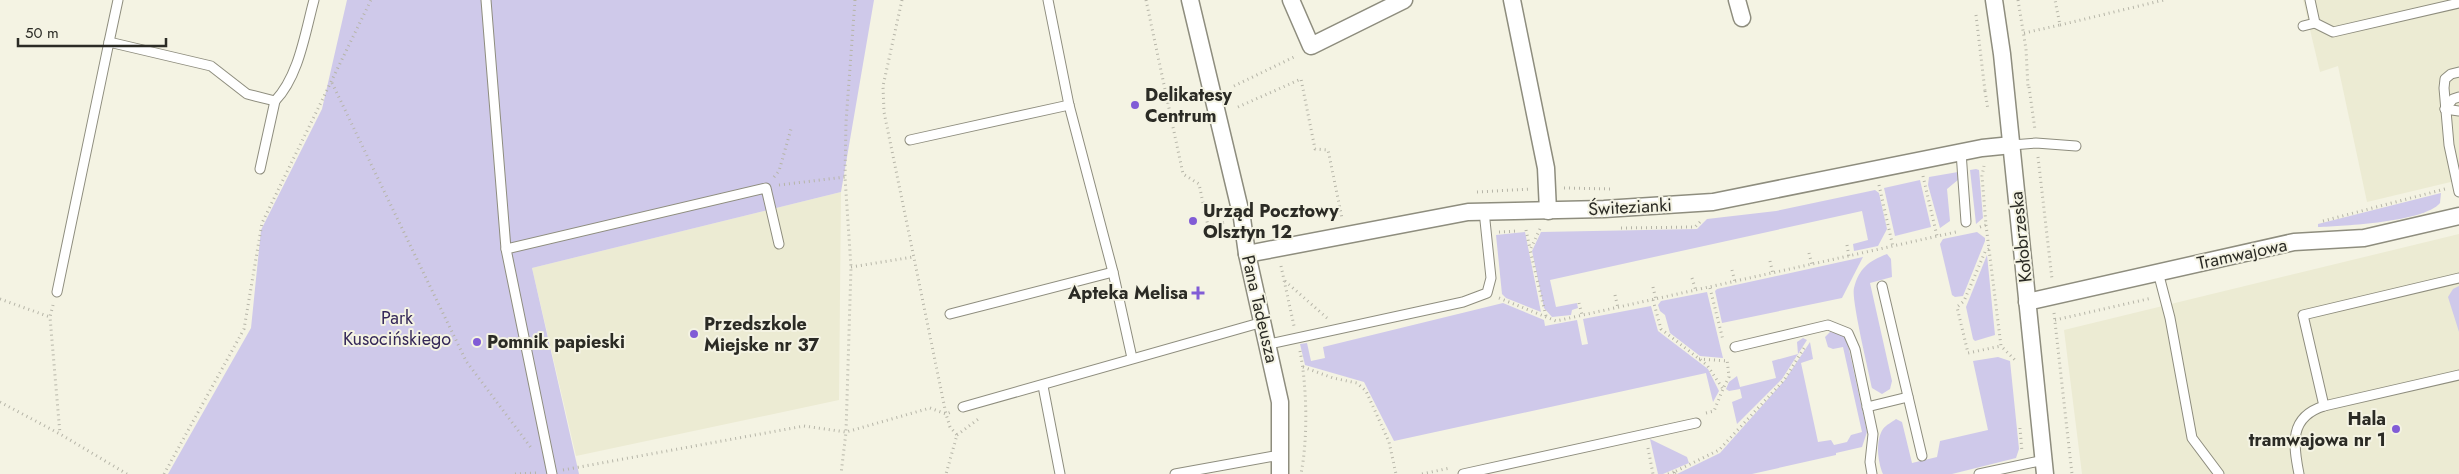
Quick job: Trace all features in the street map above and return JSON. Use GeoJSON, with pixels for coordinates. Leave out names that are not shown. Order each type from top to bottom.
{"type":"FeatureCollection","features":[{"type":"Feature","properties":{"kind":"street","name":"Pana Tadeusza"},"geometry":{"type":"LineString","coordinates":[[1190,0],[1242,218],[1247,254],[1269,344],[1280,402],[1280,474]]}},
{"type":"Feature","properties":{"kind":"street"},"geometry":{"type":"LineString","coordinates":[[1291,0],[1311,46],[1404,0]]}},
{"type":"Feature","properties":{"kind":"street"},"geometry":{"type":"LineString","coordinates":[[1512,0],[1549,188],[1548,211]]}},
{"type":"Feature","properties":{"kind":"street"},"geometry":{"type":"LineString","coordinates":[[1737,0],[1742,18]]}},
{"type":"Feature","properties":{"kind":"street","name":"Kołobrzeska"},"geometry":{"type":"LineString","coordinates":[[1994,0],[2012,145],[2045,467]]}},
{"type":"Feature","properties":{"kind":"street","name":"Świtezianki"},"geometry":{"type":"LineString","coordinates":[[1247,254],[1468,212],[1548,211],[1713,202],[1961,152],[2012,145]]}},
{"type":"Feature","properties":{"kind":"street","name":"Tramwajowa"},"geometry":{"type":"LineString","coordinates":[[2027,302],[2294,242],[2364,238],[2459,216]]}},
{"type":"Feature","properties":{"kind":"lane"},"geometry":{"type":"LineString","coordinates":[[56,292],[118,0]]}},
{"type":"Feature","properties":{"kind":"lane"},"geometry":{"type":"LineString","coordinates":[[260,169],[275,101],[284,92],[301,51],[314,0]]}},
{"type":"Feature","properties":{"kind":"lane"},"geometry":{"type":"LineString","coordinates":[[486,0],[506,250],[552,473]]}},
{"type":"Feature","properties":{"kind":"lane"},"geometry":{"type":"LineString","coordinates":[[1048,0],[1069,105],[1113,272],[1132,358]]}},
{"type":"Feature","properties":{"kind":"lane"},"geometry":{"type":"LineString","coordinates":[[2310,0],[2315,23]]}},
{"type":"Feature","properties":{"kind":"lane"},"geometry":{"type":"LineString","coordinates":[[2303,26],[2315,23],[2333,32],[2459,3]]}},
{"type":"Feature","properties":{"kind":"lane"},"geometry":{"type":"LineString","coordinates":[[109,42],[210,66],[247,94],[275,101]]}},
{"type":"Feature","properties":{"kind":"lane"},"geometry":{"type":"LineString","coordinates":[[2459,72],[2451,74],[2445,79],[2445,109],[2456,158],[2459,192]]}},
{"type":"Feature","properties":{"kind":"lane"},"geometry":{"type":"LineString","coordinates":[[2445,109],[2453,99],[2459,97]]}},
{"type":"Feature","properties":{"kind":"lane"},"geometry":{"type":"LineString","coordinates":[[910,140],[1069,105]]}},
{"type":"Feature","properties":{"kind":"lane"},"geometry":{"type":"LineString","coordinates":[[2445,109],[2459,111]]}},
{"type":"Feature","properties":{"kind":"lane"},"geometry":{"type":"LineString","coordinates":[[2012,145],[2036,143],[2076,146]]}},
{"type":"Feature","properties":{"kind":"lane"},"geometry":{"type":"LineString","coordinates":[[1961,152],[1966,222]]}},
{"type":"Feature","properties":{"kind":"lane"},"geometry":{"type":"LineString","coordinates":[[506,250],[766,188],[779,244]]}},
{"type":"Feature","properties":{"kind":"lane"},"geometry":{"type":"LineString","coordinates":[[1269,344],[1463,302],[1487,293],[1492,278],[1484,211]]}},
{"type":"Feature","properties":{"kind":"lane"},"geometry":{"type":"LineString","coordinates":[[950,314],[1113,272]]}},
{"type":"Feature","properties":{"kind":"lane"},"geometry":{"type":"LineString","coordinates":[[2158,272],[2192,438],[2219,474]]}},
{"type":"Feature","properties":{"kind":"lane"},"geometry":{"type":"LineString","coordinates":[[2324,406],[2303,315],[2459,278]]}},
{"type":"Feature","properties":{"kind":"lane"},"geometry":{"type":"LineString","coordinates":[[1882,286],[1922,456]]}},
{"type":"Feature","properties":{"kind":"lane"},"geometry":{"type":"LineString","coordinates":[[963,407],[1043,386],[1132,358],[1263,322]]}},
{"type":"Feature","properties":{"kind":"lane"},"geometry":{"type":"LineString","coordinates":[[1735,347],[1828,325],[1848,333],[1856,349],[1873,434],[1870,462],[1872,474]]}},
{"type":"Feature","properties":{"kind":"lane"},"geometry":{"type":"LineString","coordinates":[[2299,474],[2296,435],[2299,423],[2306,414],[2324,406],[2459,375]]}},
{"type":"Feature","properties":{"kind":"lane"},"geometry":{"type":"LineString","coordinates":[[1043,386],[1060,474]]}},
{"type":"Feature","properties":{"kind":"lane"},"geometry":{"type":"LineString","coordinates":[[1868,407],[1908,397]]}},
{"type":"Feature","properties":{"kind":"lane"},"geometry":{"type":"LineString","coordinates":[[1463,474],[1696,424]]}},
{"type":"Feature","properties":{"kind":"lane"},"geometry":{"type":"LineString","coordinates":[[1176,474],[1280,455]]}},
{"type":"Feature","properties":{"kind":"lane"},"geometry":{"type":"LineString","coordinates":[[1979,474],[2023,464],[2045,467]]}},
{"type":"Feature","properties":{"kind":"path"},"geometry":{"type":"LineString","coordinates":[[164,474],[244,329],[262,223],[371,0]]}},
{"type":"Feature","properties":{"kind":"path"},"geometry":{"type":"LineString","coordinates":[[841,474],[846,432],[851,267],[845,177],[846,122],[855,0]]}},
{"type":"Feature","properties":{"kind":"path"},"geometry":{"type":"LineString","coordinates":[[902,0],[883,86],[884,112],[946,414],[950,427],[957,435],[946,474]]}},
{"type":"Feature","properties":{"kind":"path"},"geometry":{"type":"LineString","coordinates":[[1146,0],[1183,174],[1198,184],[1208,226],[1242,218]]}},
{"type":"Feature","properties":{"kind":"path"},"geometry":{"type":"LineString","coordinates":[[2054,0],[2060,25]]}},
{"type":"Feature","properties":{"kind":"path"},"geometry":{"type":"LineString","coordinates":[[2024,32],[2164,0]]}},
{"type":"Feature","properties":{"kind":"path"},"geometry":{"type":"LineString","coordinates":[[1234,86],[1308,50],[1311,46]]}},
{"type":"Feature","properties":{"kind":"path"},"geometry":{"type":"LineString","coordinates":[[1238,107],[1301,79],[1315,149],[1328,150],[1342,218]]}},
{"type":"Feature","properties":{"kind":"path"},"geometry":{"type":"LineString","coordinates":[[332,82],[466,361],[535,453],[550,458]]}},
{"type":"Feature","properties":{"kind":"path"},"geometry":{"type":"LineString","coordinates":[[1985,91],[1989,117]]}},
{"type":"Feature","properties":{"kind":"path"},"geometry":{"type":"LineString","coordinates":[[766,188],[779,172],[791,129]]}},
{"type":"Feature","properties":{"kind":"path"},"geometry":{"type":"LineString","coordinates":[[1919,161],[1937,236]]}},
{"type":"Feature","properties":{"kind":"path"},"geometry":{"type":"LineString","coordinates":[[1876,170],[1893,247]]}},
{"type":"Feature","properties":{"kind":"path"},"geometry":{"type":"LineString","coordinates":[[766,188],[845,177]]}},
{"type":"Feature","properties":{"kind":"path"},"geometry":{"type":"LineString","coordinates":[[1468,193],[1549,188],[1616,189]]}},
{"type":"Feature","properties":{"kind":"path"},"geometry":{"type":"LineString","coordinates":[[1334,220],[1351,216]]}},
{"type":"Feature","properties":{"kind":"path"},"geometry":{"type":"LineString","coordinates":[[1986,225],[2001,346],[2015,358],[2016,368]]}},
{"type":"Feature","properties":{"kind":"path"},"geometry":{"type":"LineString","coordinates":[[1530,250],[1540,229]]}},
{"type":"Feature","properties":{"kind":"path"},"geometry":{"type":"LineString","coordinates":[[1526,230],[1546,316]]}},
{"type":"Feature","properties":{"kind":"path"},"geometry":{"type":"LineString","coordinates":[[1487,293],[1556,321],[1908,243]]}},
{"type":"Feature","properties":{"kind":"path"},"geometry":{"type":"LineString","coordinates":[[1846,245],[1849,257]]}},
{"type":"Feature","properties":{"kind":"path"},"geometry":{"type":"LineString","coordinates":[[1989,249],[1985,252],[1964,301],[1957,307],[1968,353],[2001,346]]}},
{"type":"Feature","properties":{"kind":"path"},"geometry":{"type":"LineString","coordinates":[[1809,253],[1812,265]]}},
{"type":"Feature","properties":{"kind":"path"},"geometry":{"type":"LineString","coordinates":[[851,267],[914,257]]}},
{"type":"Feature","properties":{"kind":"path"},"geometry":{"type":"LineString","coordinates":[[1770,261],[1773,274]]}},
{"type":"Feature","properties":{"kind":"path"},"geometry":{"type":"LineString","coordinates":[[1732,270],[1735,282]]}},
{"type":"Feature","properties":{"kind":"path"},"geometry":{"type":"LineString","coordinates":[[1692,278],[1696,291]]}},
{"type":"Feature","properties":{"kind":"path"},"geometry":{"type":"LineString","coordinates":[[1301,474],[1305,452],[1303,367],[1284,281],[1331,322],[1322,324]]}},
{"type":"Feature","properties":{"kind":"path"},"geometry":{"type":"LineString","coordinates":[[1653,287],[1661,329],[1707,365],[1724,390],[1729,377],[1726,352]]}},
{"type":"Feature","properties":{"kind":"path"},"geometry":{"type":"LineString","coordinates":[[1710,288],[1724,342]]}},
{"type":"Feature","properties":{"kind":"path"},"geometry":{"type":"LineString","coordinates":[[56,292],[50,317],[60,434]]}},
{"type":"Feature","properties":{"kind":"path"},"geometry":{"type":"LineString","coordinates":[[1615,295],[1618,308]]}},
{"type":"Feature","properties":{"kind":"path"},"geometry":{"type":"LineString","coordinates":[[2055,320],[2164,295]]}},
{"type":"Feature","properties":{"kind":"path"},"geometry":{"type":"LineString","coordinates":[[0,299],[50,317]]}},
{"type":"Feature","properties":{"kind":"path"},"geometry":{"type":"LineString","coordinates":[[1579,303],[1582,315]]}},
{"type":"Feature","properties":{"kind":"path"},"geometry":{"type":"LineString","coordinates":[[1668,474],[1719,450],[1784,380],[1808,342]]}},
{"type":"Feature","properties":{"kind":"path"},"geometry":{"type":"LineString","coordinates":[[1698,358],[1728,361]]}},
{"type":"Feature","properties":{"kind":"path"},"geometry":{"type":"LineString","coordinates":[[1303,367],[1357,384],[1366,391],[1389,442],[1396,474]]}},
{"type":"Feature","properties":{"kind":"path"},"geometry":{"type":"LineString","coordinates":[[0,402],[60,434],[127,474]]}},
{"type":"Feature","properties":{"kind":"path"},"geometry":{"type":"LineString","coordinates":[[515,474],[552,473],[804,426],[846,432],[930,408],[946,414],[963,407]]}},
{"type":"Feature","properties":{"kind":"path"},"geometry":{"type":"LineString","coordinates":[[2020,425],[2023,464]]}},
{"type":"Feature","properties":{"kind":"path"},"geometry":{"type":"LineString","coordinates":[[1645,435],[1653,474]]}},
{"type":"Feature","properties":{"kind":"shaded area"},"geometry":{"type":"Polygon","coordinates":[[[2303,0],[2459,0],[2459,180],[2367,202],[2338,66],[2320,72],[2303,0]]]}},
{"type":"Feature","properties":{"kind":"shaded area","name":"Przedszkole Miejske nr 37"},"geometry":{"type":"Polygon","coordinates":[[[841,192],[839,400],[576,456],[532,268],[841,192]]]}},
{"type":"Feature","properties":{"kind":"shaded area"},"geometry":{"type":"Polygon","coordinates":[[[2459,234],[2459,474],[2082,474],[2064,330],[2459,234]]]}},
{"type":"Feature","properties":{"kind":"green space","name":"Park Kusocińskiego"},"geometry":{"type":"Polygon","coordinates":[[[347,0],[874,0],[841,192],[532,268],[579,474],[168,474],[251,328],[261,230],[322,109],[347,0]]]}},
{"type":"Feature","properties":{"kind":"green space"},"geometry":{"type":"Polygon","coordinates":[[[1970,170],[1979,170],[1983,218],[1976,224],[1970,170]]]}},
{"type":"Feature","properties":{"kind":"green space"},"geometry":{"type":"Polygon","coordinates":[[[1958,172],[1959,179],[1947,189],[1950,221],[1940,228],[1928,185],[1929,177],[1958,172]]]}},
{"type":"Feature","properties":{"kind":"green space"},"geometry":{"type":"Polygon","coordinates":[[[1920,180],[1931,227],[1895,236],[1884,188],[1920,180]]]}},
{"type":"Feature","properties":{"kind":"green space"},"geometry":{"type":"Polygon","coordinates":[[[1875,190],[1879,193],[1887,229],[1878,246],[1854,251],[1853,244],[1868,240],[1862,211],[1550,280],[1556,307],[1577,303],[1578,308],[1572,310],[1571,315],[1552,317],[1544,308],[1532,251],[1541,232],[1697,229],[1707,219],[1776,211],[1875,190]]]}},
{"type":"Feature","properties":{"kind":"green space"},"geometry":{"type":"Polygon","coordinates":[[[2441,193],[2440,203],[2418,215],[2382,222],[2318,227],[2318,224],[2441,193]]]}},
{"type":"Feature","properties":{"kind":"green space"},"geometry":{"type":"Polygon","coordinates":[[[1525,232],[1541,312],[1506,298],[1502,294],[1496,235],[1525,232]]]}},
{"type":"Feature","properties":{"kind":"green space"},"geometry":{"type":"Polygon","coordinates":[[[1977,232],[1985,238],[1985,241],[1963,296],[1955,297],[1952,295],[1940,244],[1943,239],[1977,232]]]}},
{"type":"Feature","properties":{"kind":"green space"},"geometry":{"type":"Polygon","coordinates":[[[1887,254],[1891,259],[1892,277],[1870,283],[1892,381],[1890,389],[1882,394],[1872,388],[1858,320],[1854,288],[1862,270],[1875,259],[1887,254]]]}},
{"type":"Feature","properties":{"kind":"green space"},"geometry":{"type":"Polygon","coordinates":[[[1987,255],[1995,335],[1975,341],[1966,307],[1987,255]]]}},
{"type":"Feature","properties":{"kind":"green space"},"geometry":{"type":"Polygon","coordinates":[[[1863,257],[1842,298],[1722,323],[1715,291],[1717,289],[1863,257]]]}},
{"type":"Feature","properties":{"kind":"green space"},"geometry":{"type":"Polygon","coordinates":[[[2459,286],[2459,332],[2448,297],[2453,289],[2459,286]]]}},
{"type":"Feature","properties":{"kind":"green space"},"geometry":{"type":"Polygon","coordinates":[[[1707,292],[1723,358],[1700,356],[1670,333],[1665,315],[1660,311],[1658,305],[1661,301],[1707,292]]]}},
{"type":"Feature","properties":{"kind":"green space"},"geometry":{"type":"Polygon","coordinates":[[[1503,303],[1544,320],[1545,326],[1577,320],[1582,345],[1588,344],[1583,319],[1651,306],[1658,331],[1708,369],[1719,391],[1713,402],[1706,373],[1394,441],[1364,382],[1305,365],[1300,344],[1307,343],[1311,361],[1325,358],[1323,347],[1503,303]]]}},
{"type":"Feature","properties":{"kind":"green space"},"geometry":{"type":"Polygon","coordinates":[[[1830,332],[1843,334],[1847,340],[1867,432],[1862,447],[1836,453],[1836,455],[1752,474],[1677,474],[1720,453],[1785,380],[1810,342],[1813,359],[1801,363],[1818,442],[1831,440],[1834,445],[1847,442],[1851,435],[1862,432],[1843,347],[1833,349],[1828,347],[1825,337],[1830,332]]]}},
{"type":"Feature","properties":{"kind":"green space"},"geometry":{"type":"Polygon","coordinates":[[[1803,338],[1807,340],[1782,379],[1737,424],[1732,402],[1742,398],[1740,389],[1729,391],[1726,389],[1729,382],[1737,376],[1740,387],[1776,378],[1772,361],[1798,354],[1797,342],[1803,338]]]}},
{"type":"Feature","properties":{"kind":"green space"},"geometry":{"type":"Polygon","coordinates":[[[1998,357],[2010,361],[2019,449],[2016,458],[1952,474],[1883,474],[1878,445],[1880,434],[1887,425],[1896,419],[1902,422],[1912,463],[1937,457],[1940,441],[1988,430],[1973,361],[1998,357]]]}},
{"type":"Feature","properties":{"kind":"green space"},"geometry":{"type":"Polygon","coordinates":[[[1650,439],[1687,457],[1689,463],[1663,474],[1658,474],[1650,439]]]}},
{"type":"Feature","properties":{"kind":"place","name":"Delikatesy Centrum"},"geometry":{"type":"Point","coordinates":[1135,105]}},
{"type":"Feature","properties":{"kind":"place","name":"Urząd Pocztowy Olsztyn 12"},"geometry":{"type":"Point","coordinates":[1193,221]}},
{"type":"Feature","properties":{"kind":"place","name":"Apteka Melisa"},"geometry":{"type":"Point","coordinates":[1198,293]}},
{"type":"Feature","properties":{"kind":"place","name":"Przedszkole Miejske nr 37"},"geometry":{"type":"Point","coordinates":[694,334]}},
{"type":"Feature","properties":{"kind":"place","name":"Pomnik papieski"},"geometry":{"type":"Point","coordinates":[477,342]}},
{"type":"Feature","properties":{"kind":"place","name":"Hala tramwajowa nr 1"},"geometry":{"type":"Point","coordinates":[2396,429]}}]}
